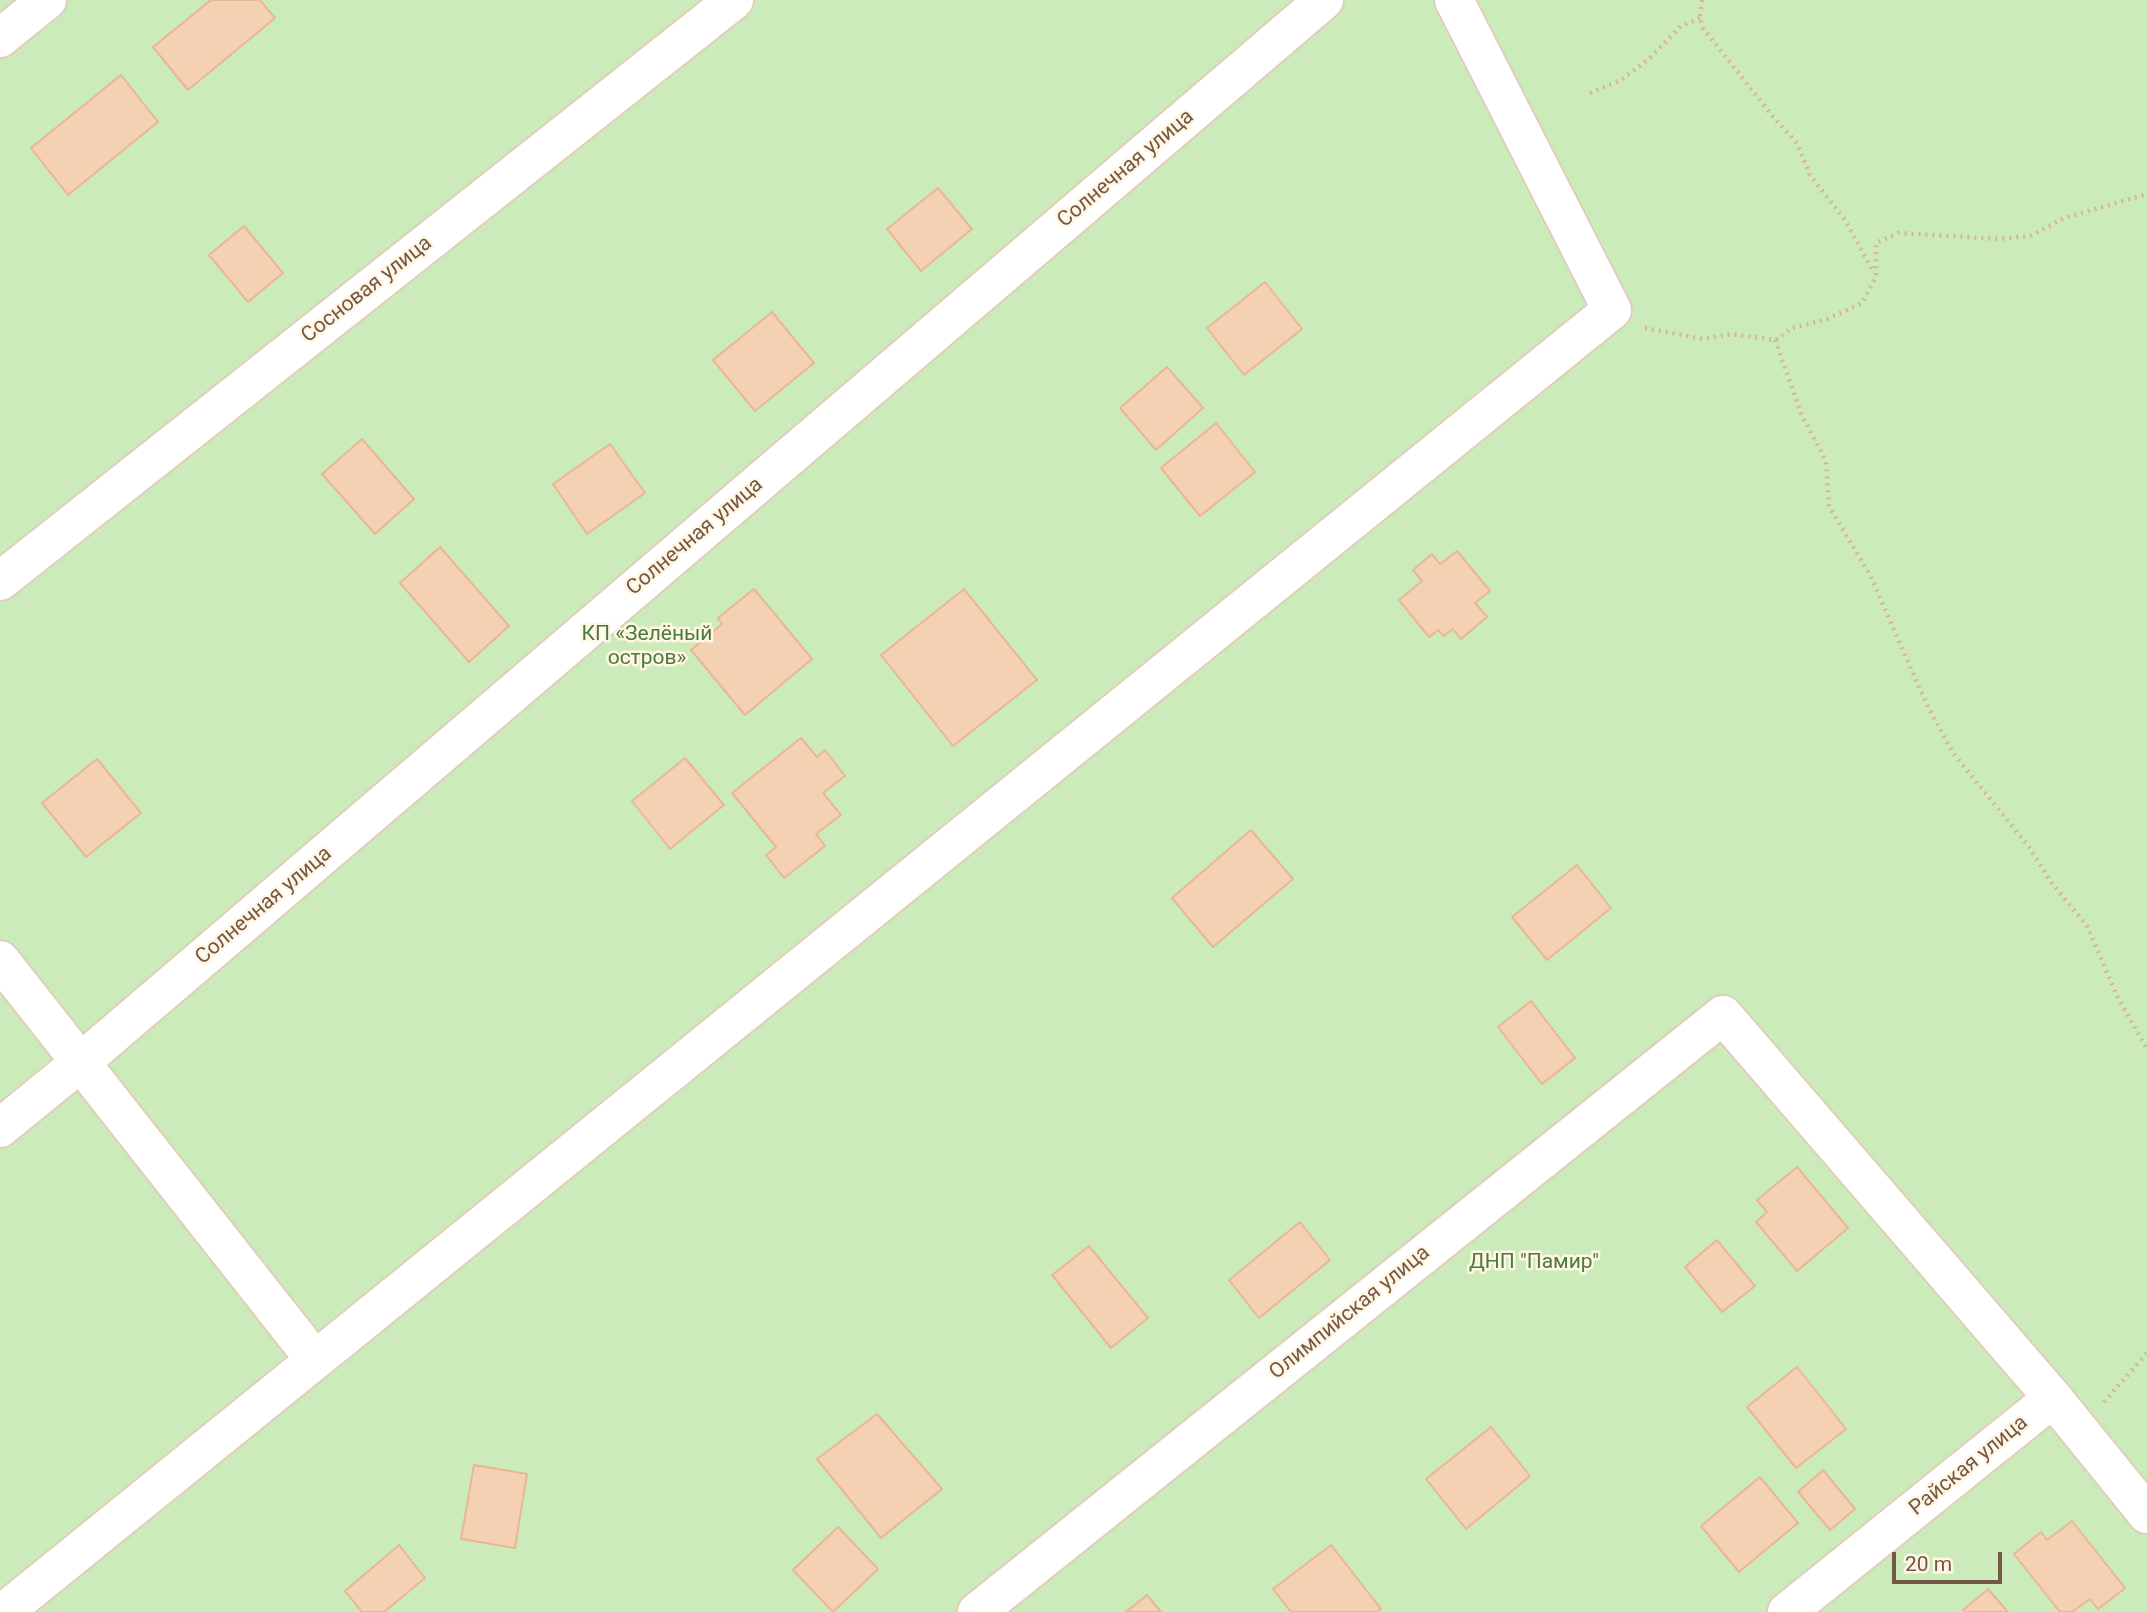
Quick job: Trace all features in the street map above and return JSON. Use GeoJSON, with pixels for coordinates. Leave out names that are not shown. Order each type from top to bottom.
{"type":"FeatureCollection","features":[{"type":"Feature","properties":{"kind":"street"},"geometry":{"type":"LineString","coordinates":[[0,38],[47,0]]}},
{"type":"Feature","properties":{"kind":"street","name":"Сосновая улица"},"geometry":{"type":"LineString","coordinates":[[0,581],[734,0]]}},
{"type":"Feature","properties":{"kind":"street","name":"Солнечная улица"},"geometry":{"type":"LineString","coordinates":[[0,1128],[81,1062],[1324,0]]}},
{"type":"Feature","properties":{"kind":"street"},"geometry":{"type":"LineString","coordinates":[[4,1612],[1612,310],[1454,0]]}},
{"type":"Feature","properties":{"kind":"street"},"geometry":{"type":"LineString","coordinates":[[0,960],[315,1360]]}},
{"type":"Feature","properties":{"kind":"street","name":"Олимпийская улица"},"geometry":{"type":"LineString","coordinates":[[977,1612],[1723,1015],[2053,1398]]}},
{"type":"Feature","properties":{"kind":"street"},"geometry":{"type":"LineString","coordinates":[[2053,1398],[2147,1514]]}},
{"type":"Feature","properties":{"kind":"street","name":"Райская улица"},"geometry":{"type":"LineString","coordinates":[[1787,1612],[2053,1398]]}},
{"type":"Feature","properties":{"kind":"path"},"geometry":{"type":"LineString","coordinates":[[1702,0],[1700,18],[1703,28],[1797,143],[1810,174],[1845,220],[1876,277]]}},
{"type":"Feature","properties":{"kind":"path"},"geometry":{"type":"LineString","coordinates":[[1590,93],[1621,80],[1650,58],[1681,26],[1700,18]]}},
{"type":"Feature","properties":{"kind":"path"},"geometry":{"type":"LineString","coordinates":[[1610,306],[1638,326],[1703,339],[1731,334],[1775,340],[1791,328],[1825,320],[1862,303],[1876,277],[1877,243],[1898,233],[1998,239],[2030,236],[2064,218],[2147,194]]}},
{"type":"Feature","properties":{"kind":"path"},"geometry":{"type":"LineString","coordinates":[[1775,340],[1802,416],[1826,461],[1829,506],[1870,575],[1927,705],[1953,753],[2029,847],[2051,882],[2087,926],[2116,996],[2147,1049]]}},
{"type":"Feature","properties":{"kind":"path"},"geometry":{"type":"LineString","coordinates":[[2097,1407],[2147,1353]]}},
{"type":"Feature","properties":{"kind":"green space","name":"КП «Зелёный остров»"},"geometry":{"type":"Polygon","coordinates":[[[0,0],[2147,0],[2147,1612],[0,1612],[0,0]]]}},
{"type":"Feature","properties":{"kind":"building"},"geometry":{"type":"Polygon","coordinates":[[[211,0],[260,0],[275,18],[188,90],[153,47],[211,0]]]}},
{"type":"Feature","properties":{"kind":"building"},"geometry":{"type":"Polygon","coordinates":[[[121,75],[158,122],[68,195],[31,148],[121,75]]]}},
{"type":"Feature","properties":{"kind":"building"},"geometry":{"type":"Polygon","coordinates":[[[938,188],[972,229],[921,271],[887,229],[938,188]]]}},
{"type":"Feature","properties":{"kind":"building"},"geometry":{"type":"Polygon","coordinates":[[[244,226],[283,273],[248,302],[209,255],[244,226]]]}},
{"type":"Feature","properties":{"kind":"building"},"geometry":{"type":"Polygon","coordinates":[[[1265,282],[1302,329],[1244,375],[1207,328],[1265,282]]]}},
{"type":"Feature","properties":{"kind":"building"},"geometry":{"type":"Polygon","coordinates":[[[772,312],[814,363],[755,411],[713,360],[772,312]]]}},
{"type":"Feature","properties":{"kind":"building"},"geometry":{"type":"Polygon","coordinates":[[[1167,367],[1203,408],[1156,450],[1120,408],[1167,367]]]}},
{"type":"Feature","properties":{"kind":"building"},"geometry":{"type":"Polygon","coordinates":[[[1216,423],[1255,472],[1200,516],[1161,468],[1216,423]]]}},
{"type":"Feature","properties":{"kind":"building"},"geometry":{"type":"Polygon","coordinates":[[[362,439],[414,499],[375,534],[322,474],[362,439]]]}},
{"type":"Feature","properties":{"kind":"building"},"geometry":{"type":"Polygon","coordinates":[[[610,444],[645,493],[587,534],[553,484],[610,444]]]}},
{"type":"Feature","properties":{"kind":"building"},"geometry":{"type":"Polygon","coordinates":[[[440,547],[509,626],[469,662],[400,583],[440,547]]]}},
{"type":"Feature","properties":{"kind":"building"},"geometry":{"type":"Polygon","coordinates":[[[1457,551],[1490,591],[1475,603],[1487,617],[1461,639],[1453,629],[1444,636],[1438,630],[1429,637],[1399,600],[1422,581],[1413,570],[1432,554],[1440,564],[1457,551]]]}},
{"type":"Feature","properties":{"kind":"building"},"geometry":{"type":"Polygon","coordinates":[[[754,589],[812,659],[745,715],[691,650],[722,624],[718,618],[754,589]]]}},
{"type":"Feature","properties":{"kind":"building"},"geometry":{"type":"Polygon","coordinates":[[[964,589],[1037,680],[953,746],[881,655],[964,589]]]}},
{"type":"Feature","properties":{"kind":"building"},"geometry":{"type":"Polygon","coordinates":[[[801,738],[817,757],[825,750],[845,776],[823,793],[841,815],[816,834],[825,846],[784,878],[766,855],[776,847],[732,793],[801,738]]]}},
{"type":"Feature","properties":{"kind":"building"},"geometry":{"type":"Polygon","coordinates":[[[685,758],[724,805],[670,849],[632,801],[685,758]]]}},
{"type":"Feature","properties":{"kind":"building"},"geometry":{"type":"Polygon","coordinates":[[[97,759],[141,813],[86,857],[42,803],[97,759]]]}},
{"type":"Feature","properties":{"kind":"building"},"geometry":{"type":"Polygon","coordinates":[[[1251,830],[1293,879],[1213,947],[1172,898],[1251,830]]]}},
{"type":"Feature","properties":{"kind":"building"},"geometry":{"type":"Polygon","coordinates":[[[1577,865],[1611,908],[1547,960],[1512,917],[1577,865]]]}},
{"type":"Feature","properties":{"kind":"building"},"geometry":{"type":"Polygon","coordinates":[[[1531,1001],[1575,1058],[1542,1084],[1498,1027],[1531,1001]]]}},
{"type":"Feature","properties":{"kind":"building"},"geometry":{"type":"Polygon","coordinates":[[[1797,1167],[1848,1228],[1797,1271],[1756,1222],[1767,1212],[1757,1200],[1797,1167]]]}},
{"type":"Feature","properties":{"kind":"building"},"geometry":{"type":"Polygon","coordinates":[[[1300,1222],[1330,1260],[1259,1318],[1229,1280],[1300,1222]]]}},
{"type":"Feature","properties":{"kind":"building"},"geometry":{"type":"Polygon","coordinates":[[[1717,1240],[1755,1286],[1722,1312],[1685,1267],[1717,1240]]]}},
{"type":"Feature","properties":{"kind":"building"},"geometry":{"type":"Polygon","coordinates":[[[1089,1246],[1148,1318],[1111,1348],[1052,1275],[1089,1246]]]}},
{"type":"Feature","properties":{"kind":"building"},"geometry":{"type":"Polygon","coordinates":[[[1797,1367],[1846,1429],[1796,1468],[1747,1407],[1797,1367]]]}},
{"type":"Feature","properties":{"kind":"building"},"geometry":{"type":"Polygon","coordinates":[[[877,1414],[942,1489],[881,1538],[817,1459],[877,1414]]]}},
{"type":"Feature","properties":{"kind":"building"},"geometry":{"type":"Polygon","coordinates":[[[1491,1427],[1530,1476],[1466,1529],[1426,1479],[1491,1427]]]}},
{"type":"Feature","properties":{"kind":"building"},"geometry":{"type":"Polygon","coordinates":[[[474,1465],[527,1474],[515,1548],[461,1539],[474,1465]]]}},
{"type":"Feature","properties":{"kind":"building"},"geometry":{"type":"Polygon","coordinates":[[[1823,1470],[1855,1509],[1830,1530],[1798,1492],[1823,1470]]]}},
{"type":"Feature","properties":{"kind":"building"},"geometry":{"type":"Polygon","coordinates":[[[1760,1477],[1798,1523],[1739,1572],[1701,1526],[1760,1477]]]}},
{"type":"Feature","properties":{"kind":"building"},"geometry":{"type":"Polygon","coordinates":[[[2072,1521],[2125,1588],[2098,1609],[2090,1599],[2072,1612],[2060,1612],[2014,1554],[2041,1532],[2047,1540],[2072,1521]]]}},
{"type":"Feature","properties":{"kind":"building"},"geometry":{"type":"Polygon","coordinates":[[[838,1527],[878,1569],[833,1612],[793,1570],[838,1527]]]}},
{"type":"Feature","properties":{"kind":"building"},"geometry":{"type":"Polygon","coordinates":[[[399,1545],[425,1578],[384,1612],[362,1612],[345,1591],[399,1545]]]}},
{"type":"Feature","properties":{"kind":"building"},"geometry":{"type":"Polygon","coordinates":[[[1331,1545],[1381,1609],[1377,1612],[1291,1612],[1273,1589],[1331,1545]]]}},
{"type":"Feature","properties":{"kind":"building"},"geometry":{"type":"Polygon","coordinates":[[[1988,1589],[2008,1612],[1963,1610],[1988,1589]]]}},
{"type":"Feature","properties":{"kind":"building"},"geometry":{"type":"Polygon","coordinates":[[[1147,1595],[1161,1612],[1126,1612],[1147,1595]]]}},
{"type":"Feature","properties":{"kind":"park label","name":"ДНП \"Памир\""},"geometry":{"type":"Point","coordinates":[1534,1263]}}]}
